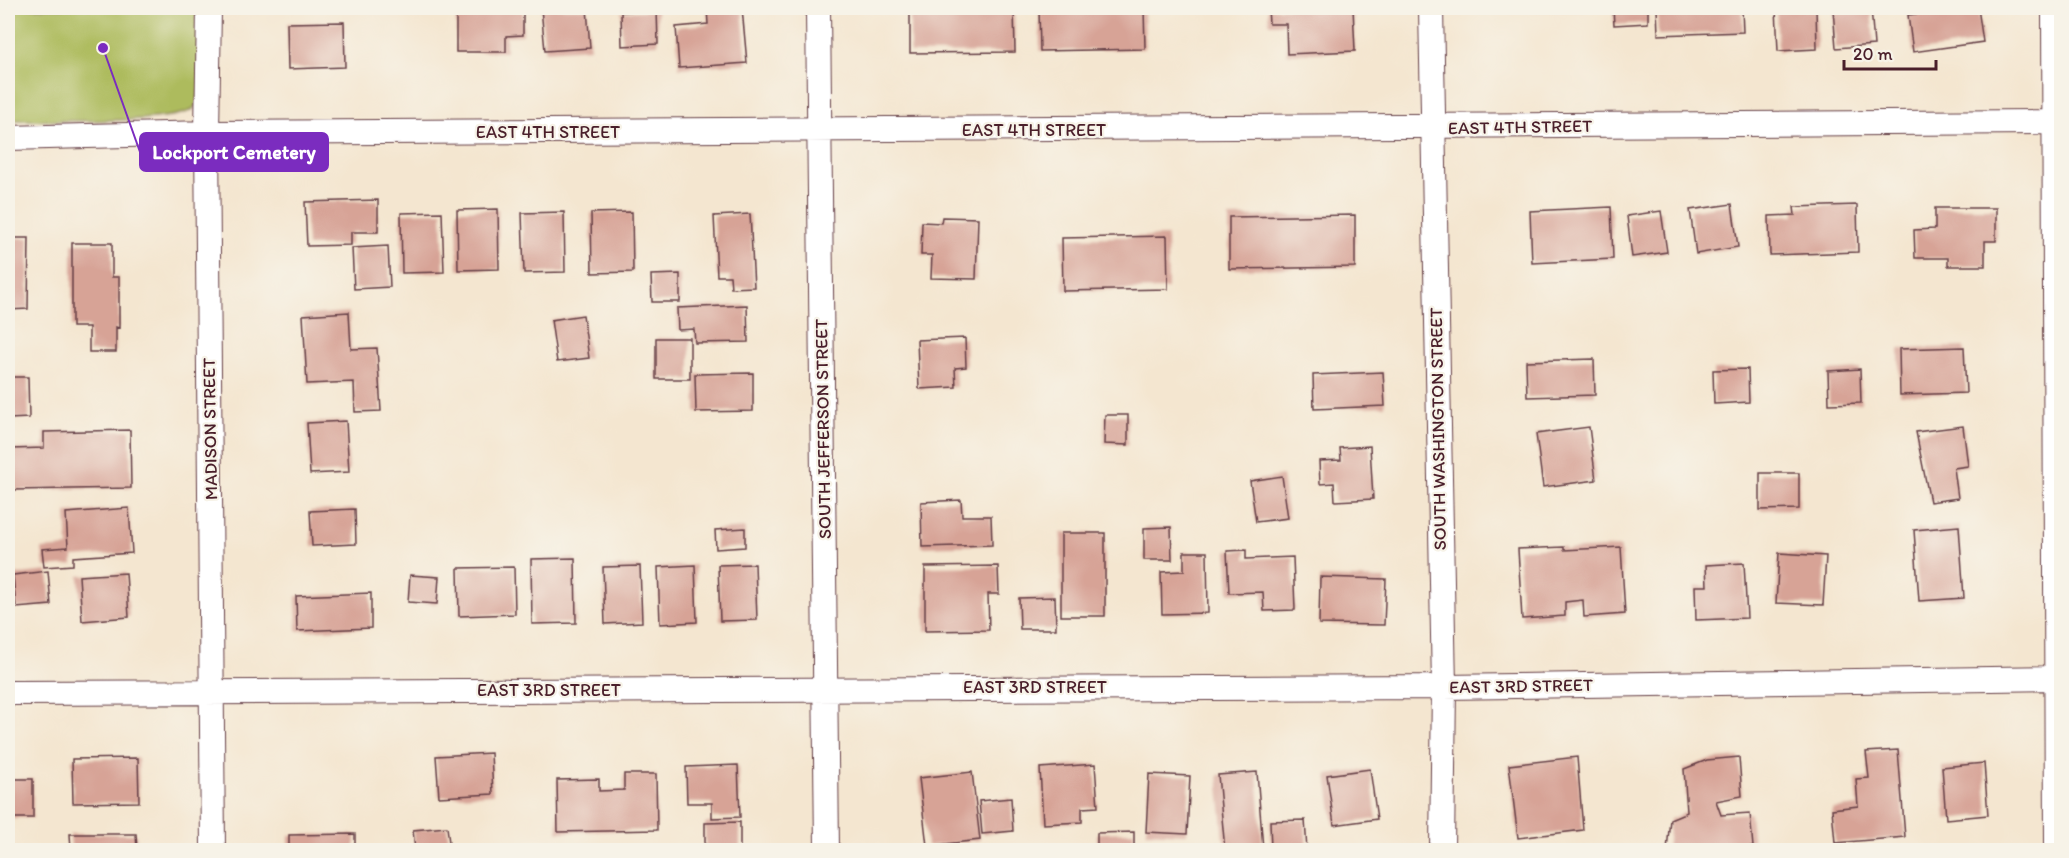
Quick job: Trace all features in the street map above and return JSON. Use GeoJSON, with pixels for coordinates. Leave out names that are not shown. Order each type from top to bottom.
{"type":"FeatureCollection","features":[{"type":"Feature","properties":{"kind":"street","name":"MADISON STREET"},"geometry":{"type":"LineString","coordinates":[[209,8],[207,133],[213,850]]}},
{"type":"Feature","properties":{"kind":"street","name":"SOUTH JEFFERSON STREET"},"geometry":{"type":"LineString","coordinates":[[818,8],[827,850]]}},
{"type":"Feature","properties":{"kind":"street","name":"SOUTH WASHINGTON STREET"},"geometry":{"type":"LineString","coordinates":[[1431,8],[1444,687],[1442,850]]}},
{"type":"Feature","properties":{"kind":"street"},"geometry":{"type":"LineString","coordinates":[[2055,8],[2058,122],[2057,850]]}},
{"type":"Feature","properties":{"kind":"street","name":"EAST 4TH STREET"},"geometry":{"type":"LineString","coordinates":[[8,138],[207,133],[1432,128],[2058,122]]}},
{"type":"Feature","properties":{"kind":"street","name":"EAST 3RD STREET"},"geometry":{"type":"LineString","coordinates":[[8,693],[1444,687],[2059,678]]}},
{"type":"Feature","properties":{"kind":"green space"},"geometry":{"type":"Polygon","coordinates":[[[8,8],[199,8],[201,75],[198,100],[194,108],[163,117],[136,119],[8,120],[8,8]]]}},
{"type":"Feature","properties":{"kind":"building"},"geometry":{"type":"Polygon","coordinates":[[[541,8],[587,8],[590,48],[545,51],[541,8]]]}},
{"type":"Feature","properties":{"kind":"building"},"geometry":{"type":"Polygon","coordinates":[[[707,8],[742,8],[747,63],[679,68],[676,27],[708,24],[707,8]]]}},
{"type":"Feature","properties":{"kind":"building"},"geometry":{"type":"Polygon","coordinates":[[[910,8],[1014,8],[1015,52],[910,53],[910,8]]]}},
{"type":"Feature","properties":{"kind":"building"},"geometry":{"type":"Polygon","coordinates":[[[1039,8],[1144,8],[1145,49],[1040,51],[1039,8]]]}},
{"type":"Feature","properties":{"kind":"building"},"geometry":{"type":"Polygon","coordinates":[[[1268,8],[1353,8],[1355,51],[1287,54],[1286,24],[1269,24],[1268,8]]]}},
{"type":"Feature","properties":{"kind":"building"},"geometry":{"type":"Polygon","coordinates":[[[1517,8],[1585,8],[1585,11],[1517,10],[1517,8]]]}},
{"type":"Feature","properties":{"kind":"building"},"geometry":{"type":"Polygon","coordinates":[[[1613,8],[1648,8],[1648,23],[1614,25],[1613,8]]]}},
{"type":"Feature","properties":{"kind":"building"},"geometry":{"type":"Polygon","coordinates":[[[1657,8],[1742,8],[1743,32],[1658,35],[1657,8]]]}},
{"type":"Feature","properties":{"kind":"building"},"geometry":{"type":"Polygon","coordinates":[[[1776,8],[1816,8],[1817,49],[1778,51],[1776,8]]]}},
{"type":"Feature","properties":{"kind":"building"},"geometry":{"type":"Polygon","coordinates":[[[1871,8],[1874,45],[1836,48],[1833,9],[1871,8]]]}},
{"type":"Feature","properties":{"kind":"building"},"geometry":{"type":"Polygon","coordinates":[[[1978,8],[1983,42],[1913,52],[1908,15],[1978,8]]]}},
{"type":"Feature","properties":{"kind":"building"},"geometry":{"type":"Polygon","coordinates":[[[657,10],[658,44],[622,46],[621,12],[657,10]]]}},
{"type":"Feature","properties":{"kind":"building"},"geometry":{"type":"Polygon","coordinates":[[[456,11],[523,11],[523,35],[506,36],[506,52],[456,52],[456,11]]]}},
{"type":"Feature","properties":{"kind":"building"},"geometry":{"type":"Polygon","coordinates":[[[344,22],[345,67],[288,69],[287,23],[344,22]]]}},
{"type":"Feature","properties":{"kind":"building"},"geometry":{"type":"Polygon","coordinates":[[[378,200],[378,232],[351,232],[351,245],[307,246],[305,202],[378,200]]]}},
{"type":"Feature","properties":{"kind":"building"},"geometry":{"type":"Polygon","coordinates":[[[1732,204],[1738,247],[1696,254],[1690,210],[1732,204]]]}},
{"type":"Feature","properties":{"kind":"building"},"geometry":{"type":"Polygon","coordinates":[[[1857,205],[1858,252],[1770,255],[1769,216],[1795,215],[1794,207],[1857,205]]]}},
{"type":"Feature","properties":{"kind":"building"},"geometry":{"type":"Polygon","coordinates":[[[1611,207],[1613,259],[1532,263],[1530,211],[1611,207]]]}},
{"type":"Feature","properties":{"kind":"building"},"geometry":{"type":"Polygon","coordinates":[[[1935,208],[1996,208],[1996,241],[1985,241],[1985,266],[1948,266],[1948,258],[1915,258],[1914,230],[1935,229],[1935,208]]]}},
{"type":"Feature","properties":{"kind":"building"},"geometry":{"type":"Polygon","coordinates":[[[498,209],[499,269],[458,270],[457,210],[498,209]]]}},
{"type":"Feature","properties":{"kind":"building"},"geometry":{"type":"Polygon","coordinates":[[[1661,211],[1667,252],[1632,257],[1627,216],[1661,211]]]}},
{"type":"Feature","properties":{"kind":"building"},"geometry":{"type":"Polygon","coordinates":[[[442,212],[444,272],[402,273],[401,213],[442,212]]]}},
{"type":"Feature","properties":{"kind":"building"},"geometry":{"type":"Polygon","coordinates":[[[564,212],[565,272],[524,273],[522,213],[564,212]]]}},
{"type":"Feature","properties":{"kind":"building"},"geometry":{"type":"Polygon","coordinates":[[[632,212],[633,272],[592,273],[591,213],[632,212]]]}},
{"type":"Feature","properties":{"kind":"building"},"geometry":{"type":"Polygon","coordinates":[[[750,214],[754,287],[731,288],[730,276],[717,276],[714,216],[750,214]]]}},
{"type":"Feature","properties":{"kind":"building"},"geometry":{"type":"Polygon","coordinates":[[[1355,215],[1355,267],[1229,269],[1229,217],[1355,215]]]}},
{"type":"Feature","properties":{"kind":"building"},"geometry":{"type":"Polygon","coordinates":[[[942,217],[978,218],[976,279],[931,278],[932,255],[921,255],[922,222],[941,223],[942,217]]]}},
{"type":"Feature","properties":{"kind":"building"},"geometry":{"type":"Polygon","coordinates":[[[1167,236],[1168,289],[1063,291],[1062,238],[1167,236]]]}},
{"type":"Feature","properties":{"kind":"building"},"geometry":{"type":"Polygon","coordinates":[[[8,238],[29,238],[28,309],[8,310],[8,238]]]}},
{"type":"Feature","properties":{"kind":"building"},"geometry":{"type":"Polygon","coordinates":[[[72,243],[112,243],[112,277],[119,277],[119,328],[116,327],[116,352],[89,352],[89,327],[72,327],[72,243]]]}},
{"type":"Feature","properties":{"kind":"building"},"geometry":{"type":"Polygon","coordinates":[[[388,246],[390,287],[354,289],[352,248],[388,246]]]}},
{"type":"Feature","properties":{"kind":"building"},"geometry":{"type":"Polygon","coordinates":[[[680,274],[680,302],[652,302],[651,275],[680,274]]]}},
{"type":"Feature","properties":{"kind":"building"},"geometry":{"type":"Polygon","coordinates":[[[747,305],[748,342],[695,343],[694,329],[678,330],[677,308],[747,305]]]}},
{"type":"Feature","properties":{"kind":"building"},"geometry":{"type":"Polygon","coordinates":[[[349,312],[351,349],[377,348],[381,411],[355,412],[354,382],[307,384],[303,315],[349,312]]]}},
{"type":"Feature","properties":{"kind":"building"},"geometry":{"type":"Polygon","coordinates":[[[583,315],[589,358],[557,362],[551,320],[583,315]]]}},
{"type":"Feature","properties":{"kind":"building"},"geometry":{"type":"Polygon","coordinates":[[[656,338],[690,338],[690,379],[656,379],[656,338]]]}},
{"type":"Feature","properties":{"kind":"building"},"geometry":{"type":"Polygon","coordinates":[[[965,338],[966,367],[955,368],[956,387],[919,389],[917,340],[965,338]]]}},
{"type":"Feature","properties":{"kind":"building"},"geometry":{"type":"Polygon","coordinates":[[[1964,347],[1966,393],[1900,395],[1899,349],[1964,347]]]}},
{"type":"Feature","properties":{"kind":"building"},"geometry":{"type":"Polygon","coordinates":[[[1594,359],[1595,395],[1527,397],[1526,361],[1594,359]]]}},
{"type":"Feature","properties":{"kind":"building"},"geometry":{"type":"Polygon","coordinates":[[[1748,369],[1749,402],[1714,404],[1713,370],[1748,369]]]}},
{"type":"Feature","properties":{"kind":"building"},"geometry":{"type":"Polygon","coordinates":[[[1860,369],[1861,403],[1829,404],[1828,371],[1860,369]]]}},
{"type":"Feature","properties":{"kind":"building"},"geometry":{"type":"Polygon","coordinates":[[[1383,372],[1385,406],[1314,409],[1313,375],[1383,372]]]}},
{"type":"Feature","properties":{"kind":"building"},"geometry":{"type":"Polygon","coordinates":[[[753,373],[753,411],[696,412],[695,374],[753,373]]]}},
{"type":"Feature","properties":{"kind":"building"},"geometry":{"type":"Polygon","coordinates":[[[8,377],[28,377],[29,418],[8,419],[8,377]]]}},
{"type":"Feature","properties":{"kind":"building"},"geometry":{"type":"Polygon","coordinates":[[[1105,415],[1128,415],[1128,445],[1104,444],[1105,415]]]}},
{"type":"Feature","properties":{"kind":"building"},"geometry":{"type":"Polygon","coordinates":[[[346,421],[349,472],[310,474],[307,423],[346,421]]]}},
{"type":"Feature","properties":{"kind":"building"},"geometry":{"type":"Polygon","coordinates":[[[1963,426],[1968,466],[1954,468],[1958,498],[1930,502],[1916,432],[1963,426]]]}},
{"type":"Feature","properties":{"kind":"building"},"geometry":{"type":"Polygon","coordinates":[[[1589,427],[1596,480],[1543,487],[1536,434],[1589,427]]]}},
{"type":"Feature","properties":{"kind":"building"},"geometry":{"type":"Polygon","coordinates":[[[130,430],[131,488],[12,490],[11,449],[44,448],[44,432],[130,430]]]}},
{"type":"Feature","properties":{"kind":"building"},"geometry":{"type":"Polygon","coordinates":[[[1370,446],[1373,499],[1335,501],[1334,483],[1320,484],[1319,461],[1341,460],[1340,448],[1370,446]]]}},
{"type":"Feature","properties":{"kind":"building"},"geometry":{"type":"Polygon","coordinates":[[[1760,473],[1799,473],[1799,509],[1760,510],[1760,473]]]}},
{"type":"Feature","properties":{"kind":"building"},"geometry":{"type":"Polygon","coordinates":[[[1282,476],[1288,518],[1256,522],[1250,481],[1282,476]]]}},
{"type":"Feature","properties":{"kind":"building"},"geometry":{"type":"Polygon","coordinates":[[[961,500],[962,516],[991,516],[992,545],[922,547],[921,502],[961,500]]]}},
{"type":"Feature","properties":{"kind":"building"},"geometry":{"type":"Polygon","coordinates":[[[129,508],[132,553],[73,557],[73,565],[44,567],[42,549],[68,547],[66,513],[129,508]]]}},
{"type":"Feature","properties":{"kind":"building"},"geometry":{"type":"Polygon","coordinates":[[[355,509],[356,544],[312,546],[310,511],[355,509]]]}},
{"type":"Feature","properties":{"kind":"building"},"geometry":{"type":"Polygon","coordinates":[[[1959,526],[1964,598],[1919,601],[1914,530],[1959,526]]]}},
{"type":"Feature","properties":{"kind":"building"},"geometry":{"type":"Polygon","coordinates":[[[1171,527],[1172,560],[1144,560],[1144,528],[1171,527]]]}},
{"type":"Feature","properties":{"kind":"building"},"geometry":{"type":"Polygon","coordinates":[[[745,528],[745,547],[716,549],[715,530],[745,528]]]}},
{"type":"Feature","properties":{"kind":"building"},"geometry":{"type":"Polygon","coordinates":[[[1061,533],[1105,533],[1105,616],[1061,616],[1061,533]]]}},
{"type":"Feature","properties":{"kind":"building"},"geometry":{"type":"Polygon","coordinates":[[[1564,547],[1564,550],[1621,547],[1625,614],[1584,617],[1583,600],[1565,602],[1565,616],[1522,619],[1518,549],[1564,547]]]}},
{"type":"Feature","properties":{"kind":"building"},"geometry":{"type":"Polygon","coordinates":[[[1246,550],[1246,559],[1293,557],[1295,610],[1264,611],[1263,592],[1229,593],[1227,551],[1246,550]]]}},
{"type":"Feature","properties":{"kind":"building"},"geometry":{"type":"Polygon","coordinates":[[[1184,552],[1207,552],[1208,613],[1162,614],[1161,572],[1184,571],[1184,552]]]}},
{"type":"Feature","properties":{"kind":"building"},"geometry":{"type":"Polygon","coordinates":[[[1779,553],[1826,556],[1823,605],[1776,603],[1779,553]]]}},
{"type":"Feature","properties":{"kind":"building"},"geometry":{"type":"Polygon","coordinates":[[[575,558],[576,623],[532,624],[531,559],[575,558]]]}},
{"type":"Feature","properties":{"kind":"building"},"geometry":{"type":"Polygon","coordinates":[[[1744,563],[1747,618],[1696,620],[1695,586],[1707,586],[1706,565],[1744,563]]]}},
{"type":"Feature","properties":{"kind":"building"},"geometry":{"type":"Polygon","coordinates":[[[755,564],[757,620],[720,621],[718,565],[755,564]]]}},
{"type":"Feature","properties":{"kind":"building"},"geometry":{"type":"Polygon","coordinates":[[[695,565],[697,622],[660,624],[658,567],[695,565]]]}},
{"type":"Feature","properties":{"kind":"building"},"geometry":{"type":"Polygon","coordinates":[[[640,566],[642,622],[605,624],[603,567],[640,566]]]}},
{"type":"Feature","properties":{"kind":"building"},"geometry":{"type":"Polygon","coordinates":[[[998,566],[999,594],[988,594],[989,630],[925,631],[925,567],[998,566]]]}},
{"type":"Feature","properties":{"kind":"building"},"geometry":{"type":"Polygon","coordinates":[[[514,567],[515,614],[459,616],[458,568],[514,567]]]}},
{"type":"Feature","properties":{"kind":"building"},"geometry":{"type":"Polygon","coordinates":[[[48,571],[51,605],[16,608],[13,575],[48,571]]]}},
{"type":"Feature","properties":{"kind":"building"},"geometry":{"type":"Polygon","coordinates":[[[126,573],[129,617],[82,621],[79,576],[126,573]]]}},
{"type":"Feature","properties":{"kind":"building"},"geometry":{"type":"Polygon","coordinates":[[[410,575],[439,577],[437,604],[408,602],[410,575]]]}},
{"type":"Feature","properties":{"kind":"building"},"geometry":{"type":"Polygon","coordinates":[[[1320,577],[1386,579],[1384,625],[1319,624],[1320,577]]]}},
{"type":"Feature","properties":{"kind":"building"},"geometry":{"type":"Polygon","coordinates":[[[371,593],[371,628],[297,631],[296,596],[371,593]]]}},
{"type":"Feature","properties":{"kind":"building"},"geometry":{"type":"Polygon","coordinates":[[[1055,597],[1056,629],[1020,629],[1019,598],[1055,597]]]}},
{"type":"Feature","properties":{"kind":"building"},"geometry":{"type":"Polygon","coordinates":[[[1898,750],[1905,837],[1835,843],[1832,809],[1858,806],[1856,779],[1869,778],[1866,752],[1898,750]]]}},
{"type":"Feature","properties":{"kind":"building"},"geometry":{"type":"Polygon","coordinates":[[[491,753],[493,794],[439,797],[436,756],[491,753]]]}},
{"type":"Feature","properties":{"kind":"building"},"geometry":{"type":"Polygon","coordinates":[[[1577,757],[1583,830],[1518,838],[1509,765],[1577,757]]]}},
{"type":"Feature","properties":{"kind":"building"},"geometry":{"type":"Polygon","coordinates":[[[1739,757],[1742,796],[1716,801],[1721,815],[1750,813],[1753,847],[1723,850],[1667,850],[1670,819],[1687,812],[1684,769],[1707,760],[1739,757]]]}},
{"type":"Feature","properties":{"kind":"building"},"geometry":{"type":"Polygon","coordinates":[[[138,758],[139,802],[73,803],[72,759],[138,758]]]}},
{"type":"Feature","properties":{"kind":"building"},"geometry":{"type":"Polygon","coordinates":[[[1984,763],[1988,815],[1946,819],[1942,767],[1984,763]]]}},
{"type":"Feature","properties":{"kind":"building"},"geometry":{"type":"Polygon","coordinates":[[[1095,764],[1098,807],[1082,808],[1082,822],[1043,824],[1040,768],[1095,764]]]}},
{"type":"Feature","properties":{"kind":"building"},"geometry":{"type":"Polygon","coordinates":[[[738,765],[740,817],[712,818],[712,803],[687,803],[686,767],[738,765]]]}},
{"type":"Feature","properties":{"kind":"building"},"geometry":{"type":"Polygon","coordinates":[[[1370,769],[1377,819],[1334,825],[1327,775],[1370,769]]]}},
{"type":"Feature","properties":{"kind":"building"},"geometry":{"type":"Polygon","coordinates":[[[972,772],[980,840],[927,846],[919,778],[972,772]]]}},
{"type":"Feature","properties":{"kind":"building"},"geometry":{"type":"Polygon","coordinates":[[[1257,772],[1263,849],[1225,850],[1218,775],[1257,772]]]}},
{"type":"Feature","properties":{"kind":"building"},"geometry":{"type":"Polygon","coordinates":[[[624,774],[656,774],[657,830],[558,832],[557,780],[599,779],[599,791],[624,790],[624,774]]]}},
{"type":"Feature","properties":{"kind":"building"},"geometry":{"type":"Polygon","coordinates":[[[1149,774],[1190,776],[1187,834],[1146,832],[1149,774]]]}},
{"type":"Feature","properties":{"kind":"building"},"geometry":{"type":"Polygon","coordinates":[[[8,779],[33,779],[33,818],[8,818],[8,779]]]}},
{"type":"Feature","properties":{"kind":"building"},"geometry":{"type":"Polygon","coordinates":[[[1011,798],[1013,831],[982,834],[979,801],[1011,798]]]}},
{"type":"Feature","properties":{"kind":"building"},"geometry":{"type":"Polygon","coordinates":[[[1305,820],[1307,850],[1271,850],[1270,821],[1305,820]]]}},
{"type":"Feature","properties":{"kind":"building"},"geometry":{"type":"Polygon","coordinates":[[[740,822],[740,850],[705,850],[705,823],[740,822]]]}},
{"type":"Feature","properties":{"kind":"building"},"geometry":{"type":"Polygon","coordinates":[[[447,827],[450,850],[415,850],[413,830],[447,827]]]}},
{"type":"Feature","properties":{"kind":"building"},"geometry":{"type":"Polygon","coordinates":[[[1134,832],[1134,850],[1097,850],[1097,833],[1134,832]]]}},
{"type":"Feature","properties":{"kind":"building"},"geometry":{"type":"Polygon","coordinates":[[[70,834],[136,834],[137,850],[71,850],[70,834]]]}},
{"type":"Feature","properties":{"kind":"building"},"geometry":{"type":"Polygon","coordinates":[[[355,834],[355,850],[289,850],[289,835],[355,834]]]}},
{"type":"Feature","properties":{"kind":"place","name":"Lockport Cemetery"},"geometry":{"type":"Point","coordinates":[103,48]}}]}
